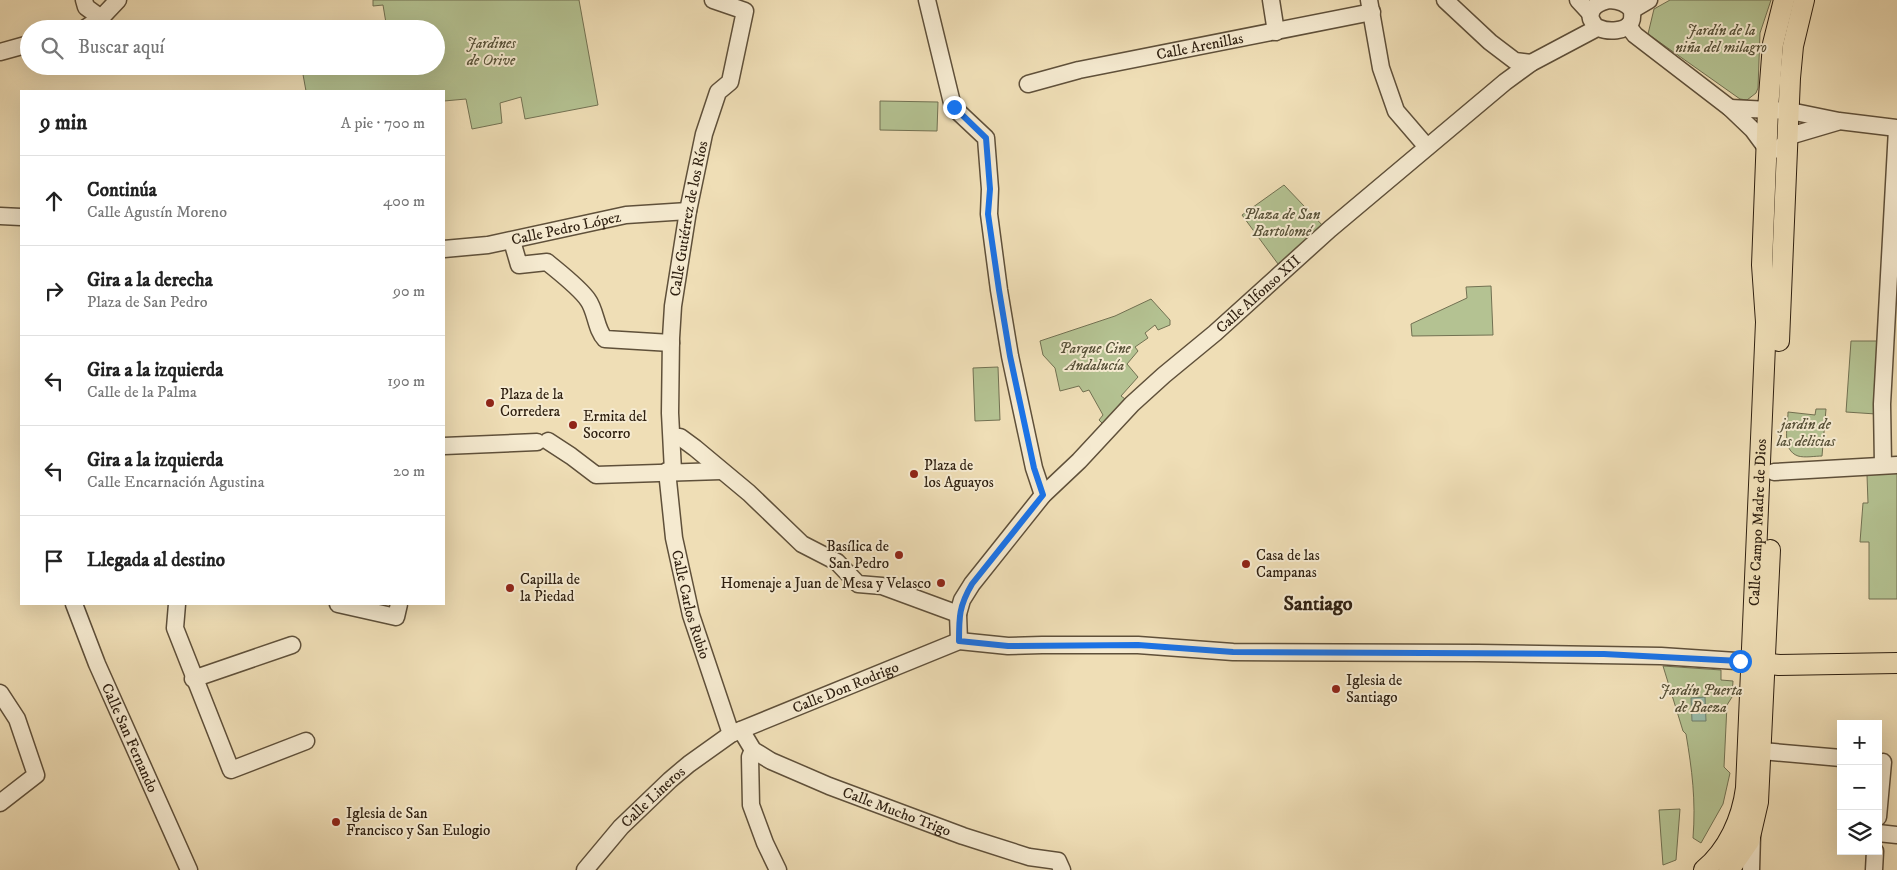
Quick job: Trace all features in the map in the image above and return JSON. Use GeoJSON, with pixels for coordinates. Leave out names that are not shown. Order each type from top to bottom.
{"type":"FeatureCollection","features":[{"type":"Feature","properties":{"kind":"main road","name":"Calle Campo Madre de Dios"},"geometry":{"type":"LineString","coordinates":[[1729,870],[1745,847],[1752,832],[1758,802],[1762,751],[1758,663],[1766,331],[1762,265],[1769,155],[1768,109],[1773,44],[1784,0]]}},
{"type":"Feature","properties":{"kind":"main road","name":"Calle Campo Madre de Dios"},"geometry":{"type":"LineString","coordinates":[[1704,870],[1718,856],[1739,820],[1747,777],[1774,472],[1793,46],[1804,0]]}},
{"type":"Feature","properties":{"kind":"main road"},"geometry":{"type":"LineString","coordinates":[[1758,663],[1897,663]]}},
{"type":"Feature","properties":{"kind":"street"},"geometry":{"type":"LineString","coordinates":[[84,0],[86,7],[101,18]]}},
{"type":"Feature","properties":{"kind":"street"},"geometry":{"type":"LineString","coordinates":[[98,20],[118,0]]}},
{"type":"Feature","properties":{"kind":"street","name":"Calle Gutiérrez de los Ríos"},"geometry":{"type":"LineString","coordinates":[[672,437],[670,413],[673,306],[688,211],[704,134],[718,92],[730,82],[745,11],[713,0]]}},
{"type":"Feature","properties":{"kind":"street"},"geometry":{"type":"LineString","coordinates":[[927,0],[954,107],[986,138],[990,189],[988,214],[999,290],[1012,366],[1034,468],[1043,495]]}},
{"type":"Feature","properties":{"kind":"street"},"geometry":{"type":"LineString","coordinates":[[1271,0],[1276,32]]}},
{"type":"Feature","properties":{"kind":"street"},"geometry":{"type":"LineString","coordinates":[[1446,0],[1490,42],[1515,61],[1531,63]]}},
{"type":"Feature","properties":{"kind":"street"},"geometry":{"type":"LineString","coordinates":[[1578,0],[1595,11],[1609,30],[1620,30],[1649,0]]}},
{"type":"Feature","properties":{"kind":"street"},"geometry":{"type":"LineString","coordinates":[[1595,11],[1619,1],[1627,4],[1635,34],[1730,108],[1753,130],[1777,170],[1776,200],[1784,216]]}},
{"type":"Feature","properties":{"kind":"street"},"geometry":{"type":"LineString","coordinates":[[1371,6],[1381,68],[1396,111],[1427,147]]}},
{"type":"Feature","properties":{"kind":"street","name":"Calle Arenillas"},"geometry":{"type":"LineString","coordinates":[[1028,84],[1079,70],[1276,32],[1371,6]]}},
{"type":"Feature","properties":{"kind":"street","name":"Calle Alfonso XII"},"geometry":{"type":"LineString","coordinates":[[958,614],[962,600],[972,584],[1030,509],[1079,461],[1132,404],[1215,333],[1330,229],[1505,82],[1595,11]]}},
{"type":"Feature","properties":{"kind":"street"},"geometry":{"type":"LineString","coordinates":[[0,52],[20,46]]}},
{"type":"Feature","properties":{"kind":"street"},"geometry":{"type":"LineString","coordinates":[[1730,108],[1790,111],[1839,121],[1897,128],[1889,435],[1890,465],[1774,472]]}},
{"type":"Feature","properties":{"kind":"street"},"geometry":{"type":"LineString","coordinates":[[1769,155],[1793,135],[1839,121]]}},
{"type":"Feature","properties":{"kind":"street","name":"Calle Pedro López"},"geometry":{"type":"LineString","coordinates":[[445,249],[488,245],[626,215],[688,211]]}},
{"type":"Feature","properties":{"kind":"street"},"geometry":{"type":"LineString","coordinates":[[0,216],[20,217]]}},
{"type":"Feature","properties":{"kind":"street"},"geometry":{"type":"LineString","coordinates":[[512,240],[519,265],[547,262],[588,299],[602,336],[605,339],[671,344]]}},
{"type":"Feature","properties":{"kind":"street"},"geometry":{"type":"LineString","coordinates":[[672,437],[680,437],[749,493],[802,544],[837,562],[858,584],[882,586],[958,614],[959,641],[1008,646],[1138,645],[1250,652],[1604,654],[1758,663]]}},
{"type":"Feature","properties":{"kind":"street","name":"Calle Carlos Rubio"},"geometry":{"type":"LineString","coordinates":[[672,437],[670,471],[674,538],[691,615],[736,732]]}},
{"type":"Feature","properties":{"kind":"street"},"geometry":{"type":"LineString","coordinates":[[445,446],[542,442],[571,456],[596,475],[670,471],[721,471]]}},
{"type":"Feature","properties":{"kind":"street","name":"Calle San Fernando"},"geometry":{"type":"LineString","coordinates":[[74,605],[97,664],[188,870]]}},
{"type":"Feature","properties":{"kind":"street"},"geometry":{"type":"LineString","coordinates":[[177,605],[175,628],[231,770],[306,740]]}},
{"type":"Feature","properties":{"kind":"street"},"geometry":{"type":"LineString","coordinates":[[348,605],[398,610]]}},
{"type":"Feature","properties":{"kind":"street","name":"Calle Don Rodrigo"},"geometry":{"type":"LineString","coordinates":[[736,732],[959,641]]}},
{"type":"Feature","properties":{"kind":"street"},"geometry":{"type":"LineString","coordinates":[[194,679],[292,645]]}},
{"type":"Feature","properties":{"kind":"street"},"geometry":{"type":"LineString","coordinates":[[0,693],[17,719],[36,775],[0,803]]}},
{"type":"Feature","properties":{"kind":"street","name":"Calle Mucho Trigo"},"geometry":{"type":"LineString","coordinates":[[736,732],[753,750],[771,761],[829,786],[916,819],[1029,857],[1058,860],[1062,870]]}},
{"type":"Feature","properties":{"kind":"street","name":"Calle Lineros"},"geometry":{"type":"LineString","coordinates":[[585,870],[621,827],[670,780],[689,764],[736,732]]}},
{"type":"Feature","properties":{"kind":"street"},"geometry":{"type":"LineString","coordinates":[[753,750],[750,757],[751,805],[765,844],[778,870]]}},
{"type":"Feature","properties":{"kind":"street"},"geometry":{"type":"LineString","coordinates":[[1762,751],[1837,758]]}},
{"type":"Feature","properties":{"kind":"street"},"geometry":{"type":"LineString","coordinates":[[1879,810],[1886,762]]}},
{"type":"Feature","properties":{"kind":"street","name":"Calle Campo Madre de Dios"},"geometry":{"type":"LineString","coordinates":[[1751,870],[1752,832]]}},
{"type":"Feature","properties":{"kind":"street"},"geometry":{"type":"LineString","coordinates":[[1882,833],[1897,835]]}},
{"type":"Feature","properties":{"kind":"street"},"geometry":{"type":"LineString","coordinates":[[1874,870],[1875,855]]}},
{"type":"Feature","properties":{"kind":"green space","name":"Jardines de Orive"},"geometry":{"type":"Polygon","coordinates":[[[373,0],[579,0],[598,105],[525,119],[521,97],[500,103],[502,123],[472,129],[466,99],[445,101],[445,90],[306,90],[303,75],[445,75],[445,20],[386,20],[383,5],[373,6],[373,0]]]}},
{"type":"Feature","properties":{"kind":"green space","name":"Jardín de la niña del milagro"},"geometry":{"type":"Polygon","coordinates":[[[1670,0],[1771,0],[1760,33],[1758,88],[1756,93],[1747,100],[1740,99],[1648,34],[1654,9],[1670,0]]]}},
{"type":"Feature","properties":{"kind":"green space"},"geometry":{"type":"Polygon","coordinates":[[[880,101],[938,102],[937,131],[880,130],[880,101]]]}},
{"type":"Feature","properties":{"kind":"green space","name":"Plaza de San Bartolomé"},"geometry":{"type":"Polygon","coordinates":[[[1284,185],[1325,228],[1281,268],[1242,215],[1284,185]]]}},
{"type":"Feature","properties":{"kind":"green space"},"geometry":{"type":"Polygon","coordinates":[[[1491,286],[1493,335],[1412,336],[1411,324],[1467,298],[1466,287],[1491,286]]]}},
{"type":"Feature","properties":{"kind":"green space","name":"Parque Cine Andalucía"},"geometry":{"type":"Polygon","coordinates":[[[1151,299],[1170,320],[1170,325],[1158,330],[1155,325],[1145,333],[1148,338],[1135,347],[1138,351],[1127,364],[1138,377],[1121,396],[1132,404],[1106,427],[1099,420],[1103,415],[1089,390],[1083,392],[1079,386],[1060,391],[1055,368],[1043,355],[1040,341],[1115,316],[1151,299]]]}},
{"type":"Feature","properties":{"kind":"green space"},"geometry":{"type":"Polygon","coordinates":[[[1851,341],[1878,341],[1876,414],[1846,412],[1851,341]]]}},
{"type":"Feature","properties":{"kind":"green space"},"geometry":{"type":"Polygon","coordinates":[[[998,367],[1000,420],[975,421],[973,368],[998,367]]]}},
{"type":"Feature","properties":{"kind":"green space","name":"jardin de las delicias"},"geometry":{"type":"Polygon","coordinates":[[[1816,409],[1826,409],[1822,456],[1798,456],[1789,449],[1787,443],[1788,412],[1815,415],[1816,409]]]}},
{"type":"Feature","properties":{"kind":"green space"},"geometry":{"type":"Polygon","coordinates":[[[1897,473],[1897,599],[1869,599],[1869,542],[1860,542],[1863,503],[1868,503],[1867,475],[1897,473]]]}},
{"type":"Feature","properties":{"kind":"green space","name":"Jardín Puerta de Baeza"},"geometry":{"type":"Polygon","coordinates":[[[1663,666],[1721,670],[1721,680],[1733,681],[1732,697],[1727,705],[1724,767],[1730,773],[1723,804],[1701,843],[1693,838],[1693,785],[1686,734],[1683,731],[1663,666]]]}},
{"type":"Feature","properties":{"kind":"green space"},"geometry":{"type":"Polygon","coordinates":[[[1680,809],[1676,860],[1663,865],[1659,810],[1680,809]]]}},
{"type":"Feature","properties":{"kind":"shaded area"},"geometry":{"type":"Polygon","coordinates":[[[1705,697],[1706,721],[1692,721],[1691,698],[1705,697]]]}},
{"type":"Feature","properties":{"kind":"place","name":"Plaza de la Corredera"},"geometry":{"type":"Point","coordinates":[490,403]}},
{"type":"Feature","properties":{"kind":"place","name":"Ermita del Socorro"},"geometry":{"type":"Point","coordinates":[573,425]}},
{"type":"Feature","properties":{"kind":"place","name":"Plaza de los Aguayos"},"geometry":{"type":"Point","coordinates":[914,474]}},
{"type":"Feature","properties":{"kind":"place","name":"Basílica de San Pedro"},"geometry":{"type":"Point","coordinates":[899,555]}},
{"type":"Feature","properties":{"kind":"place","name":"Casa de las Campanas"},"geometry":{"type":"Point","coordinates":[1246,564]}},
{"type":"Feature","properties":{"kind":"place","name":"Homenaje a Juan de Mesa y Velasco"},"geometry":{"type":"Point","coordinates":[941,583]}},
{"type":"Feature","properties":{"kind":"place","name":"Capilla de la Piedad"},"geometry":{"type":"Point","coordinates":[510,588]}},
{"type":"Feature","properties":{"kind":"place","name":"Iglesia de Santiago"},"geometry":{"type":"Point","coordinates":[1336,689]}},
{"type":"Feature","properties":{"kind":"place","name":"Iglesia de San Francisco y San Eulogio"},"geometry":{"type":"Point","coordinates":[336,822]}},
{"type":"Feature","properties":{"kind":"district","name":"Santiago"},"geometry":{"type":"Point","coordinates":[1318,603]}},
{"type":"Feature","properties":{"kind":"route"},"geometry":{"type":"LineString","coordinates":[[954,107],[986,138],[990,189],[988,214],[999,290],[1010,356],[1034,468],[1043,495],[972,584],[962,600],[958,614],[959,641],[1008,646],[1138,645],[1233,652],[1604,654],[1740,661]]}}]}
